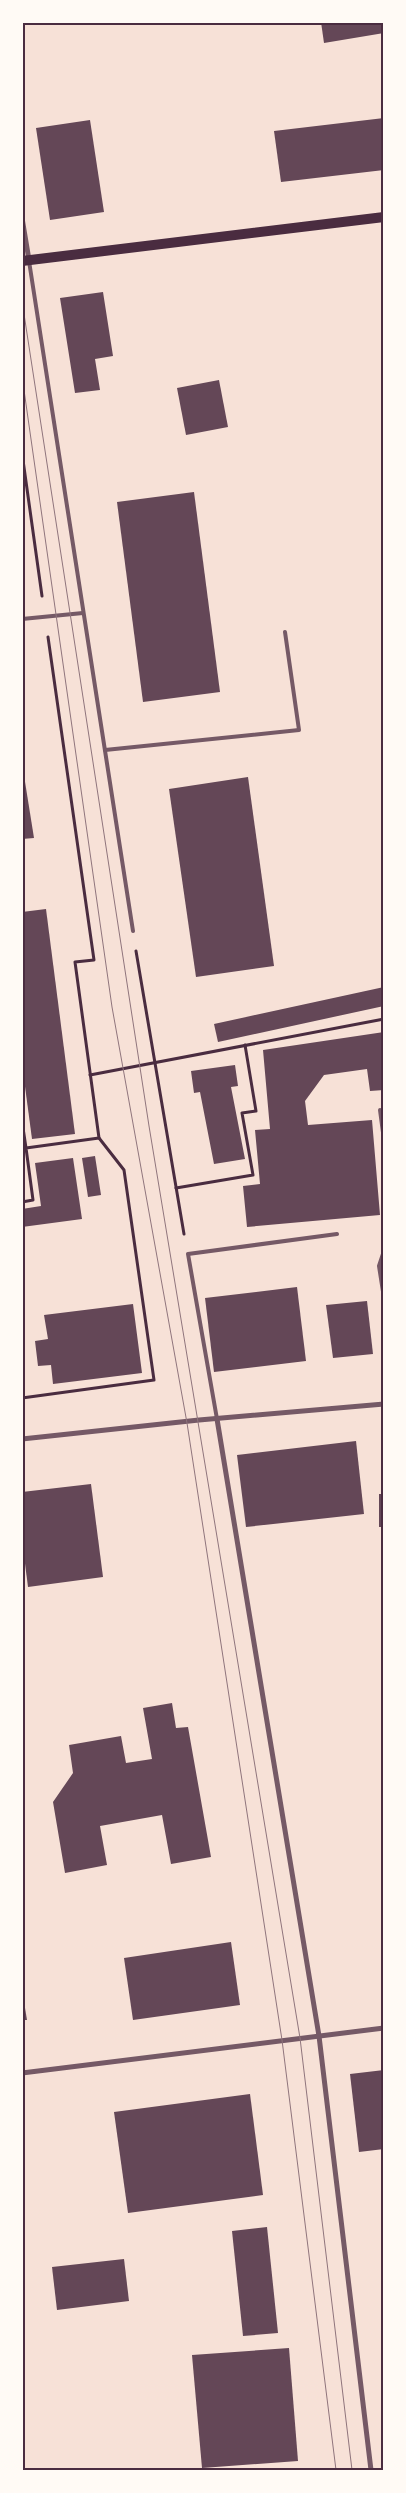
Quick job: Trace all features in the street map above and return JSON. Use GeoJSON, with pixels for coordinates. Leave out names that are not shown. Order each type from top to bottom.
{"type":"FeatureCollection","features":[{"type":"Feature","properties":{"kind":"main road"},"geometry":{"type":"LineString","coordinates":[[26,260],[384,217]]}},
{"type":"Feature","properties":{"kind":"street"},"geometry":{"type":"LineString","coordinates":[[22,218],[26,260]]}},
{"type":"Feature","properties":{"kind":"street"},"geometry":{"type":"LineString","coordinates":[[22,1439],[384,1404]]}},
{"type":"Feature","properties":{"kind":"street"},"geometry":{"type":"LineString","coordinates":[[217,1419],[318,2036],[371,2470]]}},
{"type":"Feature","properties":{"kind":"street"},"geometry":{"type":"LineString","coordinates":[[22,2073],[384,2028]]}},
{"type":"Feature","properties":{"kind":"lane"},"geometry":{"type":"LineString","coordinates":[[26,260],[133,931]]}},
{"type":"Feature","properties":{"kind":"lane"},"geometry":{"type":"LineString","coordinates":[[22,619],[83,613]]}},
{"type":"Feature","properties":{"kind":"lane"},"geometry":{"type":"LineString","coordinates":[[105,750],[299,730],[285,632]]}},
{"type":"Feature","properties":{"kind":"lane"},"geometry":{"type":"LineString","coordinates":[[380,1110],[384,1140]]}},
{"type":"Feature","properties":{"kind":"lane"},"geometry":{"type":"LineString","coordinates":[[217,1419],[188,1254],[337,1234]]}},
{"type":"Feature","properties":{"kind":"lane"},"geometry":{"type":"LineString","coordinates":[[384,1251],[379,1266],[384,1298]]}},
{"type":"Feature","properties":{"kind":"path"},"geometry":{"type":"LineString","coordinates":[[22,453],[94,960],[75,962],[90,1075],[99,1138],[124,1170],[154,1380],[22,1398]]}},
{"type":"Feature","properties":{"kind":"path"},"geometry":{"type":"LineString","coordinates":[[133,931],[188,1254]]}},
{"type":"Feature","properties":{"kind":"path"},"geometry":{"type":"LineString","coordinates":[[90,1075],[384,1019]]}},
{"type":"Feature","properties":{"kind":"path"},"geometry":{"type":"LineString","coordinates":[[176,1188],[253,1174],[242,1113],[256,1111],[245,1045]]}},
{"type":"Feature","properties":{"kind":"path"},"geometry":{"type":"LineString","coordinates":[[22,1121],[33,1200],[22,1202]]}},
{"type":"Feature","properties":{"kind":"path"},"geometry":{"type":"LineString","coordinates":[[26,1148],[99,1138]]}},
{"type":"Feature","properties":{"kind":"building"},"geometry":{"type":"Polygon","coordinates":[[[321,22],[384,22],[384,33],[324,43],[321,22]]]}},
{"type":"Feature","properties":{"kind":"building"},"geometry":{"type":"Polygon","coordinates":[[[384,118],[384,170],[281,182],[274,131],[384,118]]]}},
{"type":"Feature","properties":{"kind":"building"},"geometry":{"type":"Polygon","coordinates":[[[90,120],[104,212],[50,220],[36,128],[90,120]]]}},
{"type":"Feature","properties":{"kind":"building"},"geometry":{"type":"Polygon","coordinates":[[[103,292],[113,356],[95,359],[100,390],[75,393],[60,298],[103,292]]]}},
{"type":"Feature","properties":{"kind":"building"},"geometry":{"type":"Polygon","coordinates":[[[219,380],[228,427],[186,435],[177,388],[219,380]]]}},
{"type":"Feature","properties":{"kind":"building"},"geometry":{"type":"Polygon","coordinates":[[[194,492],[220,692],[143,702],[117,502],[194,492]]]}},
{"type":"Feature","properties":{"kind":"building"},"geometry":{"type":"Polygon","coordinates":[[[22,763],[34,838],[22,839],[22,763]]]}},
{"type":"Feature","properties":{"kind":"building"},"geometry":{"type":"Polygon","coordinates":[[[248,777],[274,966],[196,977],[169,789],[248,777]]]}},
{"type":"Feature","properties":{"kind":"building"},"geometry":{"type":"Polygon","coordinates":[[[46,909],[75,1134],[32,1139],[22,1064],[22,912],[46,909]]]}},
{"type":"Feature","properties":{"kind":"building"},"geometry":{"type":"Polygon","coordinates":[[[384,987],[384,1006],[218,1042],[214,1024],[384,987]]]}},
{"type":"Feature","properties":{"kind":"building"},"geometry":{"type":"Polygon","coordinates":[[[384,1032],[384,1090],[370,1091],[367,1069],[324,1075],[305,1101],[308,1125],[372,1120],[380,1215],[247,1227],[243,1186],[260,1184],[255,1130],[270,1129],[263,1050],[384,1032]]]}},
{"type":"Feature","properties":{"kind":"building"},"geometry":{"type":"Polygon","coordinates":[[[235,1065],[238,1086],[231,1087],[245,1159],[214,1164],[200,1092],[194,1093],[191,1071],[235,1065]]]}},
{"type":"Feature","properties":{"kind":"building"},"geometry":{"type":"Polygon","coordinates":[[[95,1156],[101,1195],[88,1197],[82,1158],[95,1156]]]}},
{"type":"Feature","properties":{"kind":"building"},"geometry":{"type":"Polygon","coordinates":[[[73,1158],[82,1219],[22,1227],[22,1209],[41,1206],[35,1163],[73,1158]]]}},
{"type":"Feature","properties":{"kind":"building"},"geometry":{"type":"Polygon","coordinates":[[[297,1287],[306,1361],[214,1372],[205,1298],[297,1287]]]}},
{"type":"Feature","properties":{"kind":"building"},"geometry":{"type":"Polygon","coordinates":[[[367,1301],[373,1354],[333,1358],[326,1305],[367,1301]]]}},
{"type":"Feature","properties":{"kind":"building"},"geometry":{"type":"Polygon","coordinates":[[[133,1304],[142,1373],[53,1384],[51,1365],[38,1366],[35,1341],[48,1339],[44,1315],[133,1304]]]}},
{"type":"Feature","properties":{"kind":"building"},"geometry":{"type":"Polygon","coordinates":[[[356,1441],[364,1514],[246,1527],[237,1455],[356,1441]]]}},
{"type":"Feature","properties":{"kind":"building"},"geometry":{"type":"Polygon","coordinates":[[[91,1484],[103,1577],[28,1587],[22,1540],[22,1492],[91,1484]]]}},
{"type":"Feature","properties":{"kind":"building"},"geometry":{"type":"Polygon","coordinates":[[[379,1494],[384,1494],[384,1527],[379,1527],[379,1494]]]}},
{"type":"Feature","properties":{"kind":"building"},"geometry":{"type":"Polygon","coordinates":[[[172,1703],[176,1728],[188,1727],[211,1857],[171,1864],[162,1815],[100,1826],[107,1865],[65,1873],[53,1802],[73,1773],[69,1745],[121,1736],[126,1763],[152,1759],[143,1708],[172,1703]]]}},
{"type":"Feature","properties":{"kind":"building"},"geometry":{"type":"Polygon","coordinates":[[[231,1942],[240,2005],[133,2020],[124,1958],[231,1942]]]}},
{"type":"Feature","properties":{"kind":"building"},"geometry":{"type":"Polygon","coordinates":[[[22,1990],[27,2020],[22,2020],[22,1990]]]}},
{"type":"Feature","properties":{"kind":"building"},"geometry":{"type":"Polygon","coordinates":[[[384,2070],[384,2149],[359,2152],[350,2074],[384,2070]]]}},
{"type":"Feature","properties":{"kind":"building"},"geometry":{"type":"Polygon","coordinates":[[[250,2094],[263,2195],[128,2213],[114,2112],[250,2094]]]}},
{"type":"Feature","properties":{"kind":"building"},"geometry":{"type":"Polygon","coordinates":[[[267,2227],[278,2333],[243,2336],[232,2231],[267,2227]]]}},
{"type":"Feature","properties":{"kind":"building"},"geometry":{"type":"Polygon","coordinates":[[[124,2259],[129,2301],[57,2310],[52,2267],[124,2259]]]}},
{"type":"Feature","properties":{"kind":"building"},"geometry":{"type":"Polygon","coordinates":[[[289,2348],[298,2461],[202,2468],[192,2355],[289,2348]]]}},
{"type":"Feature","properties":{"kind":"tram line"},"geometry":{"type":"LineString","coordinates":[[22,301],[149,1126],[300,2038],[352,2470]]}},
{"type":"Feature","properties":{"kind":"tram line"},"geometry":{"type":"LineString","coordinates":[[22,376],[112,1007],[187,1423],[282,2040],[336,2470]]}}]}
